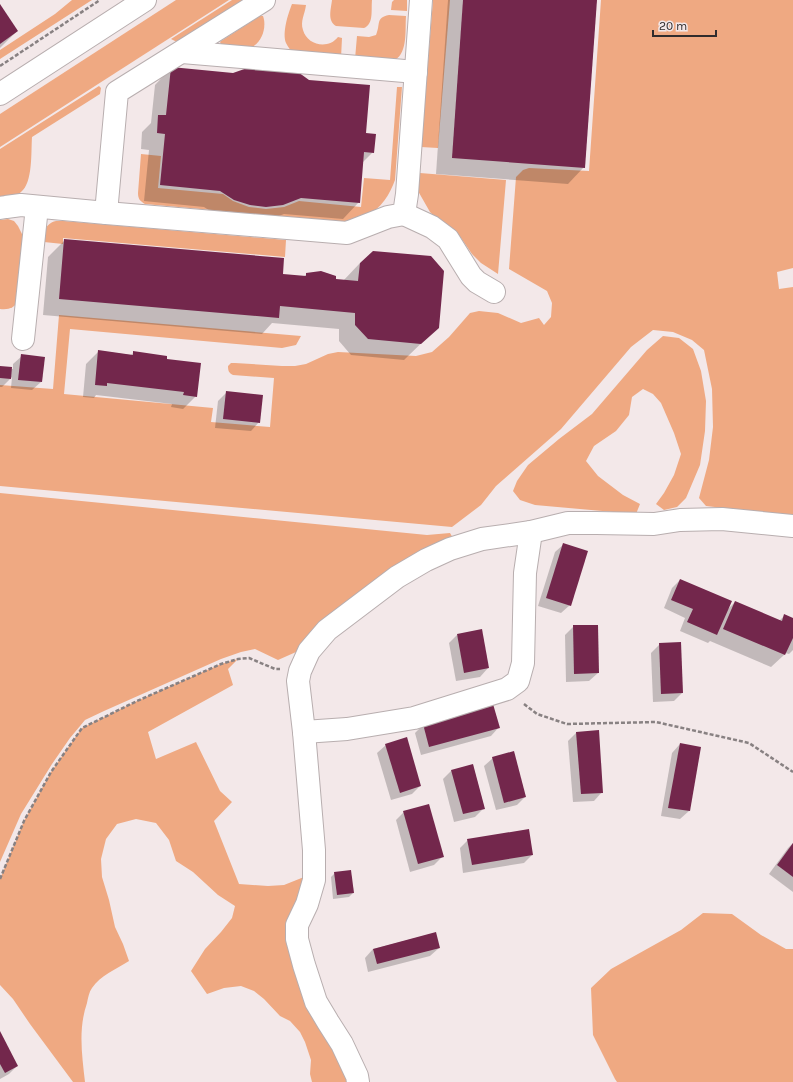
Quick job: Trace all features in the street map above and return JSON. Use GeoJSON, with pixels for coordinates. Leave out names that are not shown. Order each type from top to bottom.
{"type":"FeatureCollection","features":[{"type":"Feature","properties":{"kind":"street"},"geometry":{"type":"LineString","coordinates":[[0,94],[145,0]]}},
{"type":"Feature","properties":{"kind":"street"},"geometry":{"type":"LineString","coordinates":[[106,213],[117,92],[264,0]]}},
{"type":"Feature","properties":{"kind":"street"},"geometry":{"type":"LineString","coordinates":[[404,214],[407,194],[422,0]]}},
{"type":"Feature","properties":{"kind":"street"},"geometry":{"type":"LineString","coordinates":[[182,52],[416,72]]}},
{"type":"Feature","properties":{"kind":"street"},"geometry":{"type":"LineString","coordinates":[[0,208],[21,205],[347,233],[388,217],[404,214],[432,228],[448,239],[477,282],[494,292]]}},
{"type":"Feature","properties":{"kind":"street"},"geometry":{"type":"LineString","coordinates":[[23,339],[37,207]]}},
{"type":"Feature","properties":{"kind":"street"},"geometry":{"type":"LineString","coordinates":[[358,1082],[342,1044],[316,1002],[297,939],[297,925],[307,904],[314,880],[314,850],[304,732],[298,682],[300,671],[309,652],[326,630],[403,573],[450,549],[482,539],[531,532],[568,524],[596,522],[654,524],[680,520],[722,519],[793,526]]}},
{"type":"Feature","properties":{"kind":"street"},"geometry":{"type":"LineString","coordinates":[[304,732],[347,728],[414,718],[507,689],[518,681],[522,663],[525,573],[531,532]]}},
{"type":"Feature","properties":{"kind":"path"},"geometry":{"type":"LineString","coordinates":[[0,66],[100,0]]}},
{"type":"Feature","properties":{"kind":"path"},"geometry":{"type":"LineString","coordinates":[[0,879],[24,821],[51,772],[82,728],[221,664],[238,659],[249,658],[275,669],[300,671]]}},
{"type":"Feature","properties":{"kind":"path"},"geometry":{"type":"LineString","coordinates":[[512,686],[525,705],[537,714],[567,724],[656,722],[749,743],[793,772]]}},
{"type":"Feature","properties":{"kind":"shaded area"},"geometry":{"type":"Polygon","coordinates":[[[72,0],[92,0],[0,59],[0,50],[55,14],[72,0]]]}},
{"type":"Feature","properties":{"kind":"shaded area"},"geometry":{"type":"Polygon","coordinates":[[[176,0],[229,0],[0,147],[0,114],[176,0]]]}},
{"type":"Feature","properties":{"kind":"shaded area"},"geometry":{"type":"Polygon","coordinates":[[[232,0],[248,0],[177,42],[171,39],[232,0]]]}},
{"type":"Feature","properties":{"kind":"shaded area"},"geometry":{"type":"Polygon","coordinates":[[[332,0],[372,0],[371,20],[364,28],[336,26],[331,21],[330,11],[332,0]]]}},
{"type":"Feature","properties":{"kind":"shaded area"},"geometry":{"type":"Polygon","coordinates":[[[394,0],[407,0],[407,11],[391,10],[392,2],[394,0]]]}},
{"type":"Feature","properties":{"kind":"shaded area"},"geometry":{"type":"Polygon","coordinates":[[[433,0],[450,0],[438,148],[421,147],[433,0]]]}},
{"type":"Feature","properties":{"kind":"shaded area"},"geometry":{"type":"Polygon","coordinates":[[[601,0],[793,0],[793,268],[777,272],[779,289],[793,287],[793,516],[706,506],[699,498],[709,460],[713,427],[712,389],[704,350],[692,340],[673,332],[653,330],[631,347],[561,429],[496,486],[481,505],[452,527],[0,486],[0,385],[53,389],[59,315],[301,336],[296,345],[282,348],[70,329],[64,394],[213,408],[211,422],[270,427],[274,378],[233,375],[228,369],[228,366],[231,363],[295,366],[306,364],[328,354],[338,352],[416,356],[432,352],[449,337],[470,313],[479,311],[498,313],[521,323],[539,318],[544,325],[551,317],[552,303],[547,291],[509,269],[516,177],[523,170],[529,168],[589,171],[601,0]]]}},
{"type":"Feature","properties":{"kind":"shaded area"},"geometry":{"type":"Polygon","coordinates":[[[292,4],[306,5],[302,27],[305,35],[313,42],[318,44],[329,44],[338,37],[342,38],[341,58],[292,52],[286,43],[285,29],[292,4]]]}},
{"type":"Feature","properties":{"kind":"shaded area"},"geometry":{"type":"Polygon","coordinates":[[[389,15],[406,16],[404,46],[399,56],[395,60],[355,59],[357,36],[369,37],[376,35],[380,20],[389,15]]]}},
{"type":"Feature","properties":{"kind":"shaded area"},"geometry":{"type":"Polygon","coordinates":[[[260,16],[263,16],[264,29],[261,38],[256,45],[252,47],[221,44],[221,41],[260,16]]]}},
{"type":"Feature","properties":{"kind":"shaded area"},"geometry":{"type":"Polygon","coordinates":[[[99,86],[101,88],[100,94],[32,137],[31,167],[28,182],[25,188],[17,195],[0,200],[0,149],[99,86]]]}},
{"type":"Feature","properties":{"kind":"shaded area"},"geometry":{"type":"Polygon","coordinates":[[[397,87],[402,87],[395,180],[388,196],[381,205],[365,216],[346,222],[145,204],[139,198],[138,193],[141,154],[161,156],[158,188],[223,194],[233,201],[249,207],[266,209],[284,207],[299,201],[361,207],[364,178],[390,180],[397,87]]]}},
{"type":"Feature","properties":{"kind":"shaded area"},"geometry":{"type":"Polygon","coordinates":[[[420,173],[506,180],[498,274],[481,263],[472,254],[453,229],[441,223],[430,212],[418,191],[420,173]]]}},
{"type":"Feature","properties":{"kind":"shaded area"},"geometry":{"type":"Polygon","coordinates":[[[8,219],[14,221],[22,234],[23,246],[19,300],[9,309],[0,309],[0,220],[8,219]]]}},
{"type":"Feature","properties":{"kind":"shaded area"},"geometry":{"type":"Polygon","coordinates":[[[56,221],[286,240],[285,257],[63,238],[63,244],[44,242],[47,226],[56,221]]]}},
{"type":"Feature","properties":{"kind":"shaded area"},"geometry":{"type":"Polygon","coordinates":[[[663,336],[679,338],[693,349],[701,371],[706,401],[705,431],[700,465],[686,498],[677,507],[664,510],[656,504],[674,475],[681,454],[661,403],[653,394],[643,389],[632,397],[629,415],[616,431],[594,446],[586,461],[598,476],[623,495],[640,504],[636,514],[535,505],[520,500],[513,491],[517,481],[528,465],[592,414],[647,350],[663,336]]]}},
{"type":"Feature","properties":{"kind":"shaded area"},"geometry":{"type":"Polygon","coordinates":[[[0,493],[427,535],[450,533],[454,540],[320,628],[296,652],[278,660],[255,649],[241,652],[221,659],[85,720],[70,738],[52,764],[21,814],[0,862],[0,493]]]}},
{"type":"Feature","properties":{"kind":"shaded area"},"geometry":{"type":"Polygon","coordinates":[[[238,659],[228,669],[233,685],[148,732],[156,759],[196,742],[220,791],[232,802],[214,821],[239,884],[268,886],[284,885],[309,875],[294,919],[350,1082],[312,1082],[310,1074],[311,1060],[300,1032],[290,1021],[280,1016],[254,991],[241,986],[224,988],[207,994],[191,971],[205,949],[232,918],[235,906],[218,895],[193,872],[176,861],[169,840],[156,823],[136,819],[117,824],[106,839],[101,859],[102,877],[115,927],[129,961],[104,976],[90,991],[82,1023],[82,1052],[85,1082],[73,1082],[13,999],[0,985],[0,879],[24,821],[51,772],[82,728],[137,701],[221,664],[238,659]]]}},
{"type":"Feature","properties":{"kind":"shaded area"},"geometry":{"type":"Polygon","coordinates":[[[703,913],[732,914],[761,935],[786,949],[793,949],[793,1082],[617,1082],[615,1079],[593,1035],[591,988],[611,969],[681,930],[703,913]]]}},
{"type":"Feature","properties":{"kind":"building"},"geometry":{"type":"Polygon","coordinates":[[[463,0],[597,0],[585,168],[452,158],[463,0]]]}},
{"type":"Feature","properties":{"kind":"building"},"geometry":{"type":"Polygon","coordinates":[[[0,4],[18,31],[0,44],[0,4]]]}},
{"type":"Feature","properties":{"kind":"building"},"geometry":{"type":"Polygon","coordinates":[[[253,66],[298,72],[309,80],[370,85],[366,133],[376,134],[374,153],[364,152],[360,203],[301,198],[283,205],[266,207],[250,205],[234,200],[220,191],[160,185],[165,134],[157,133],[158,115],[166,115],[171,67],[233,73],[253,66]]]}},
{"type":"Feature","properties":{"kind":"building"},"geometry":{"type":"Polygon","coordinates":[[[64,239],[284,258],[283,274],[306,276],[306,273],[321,271],[336,276],[336,279],[358,281],[360,263],[373,251],[431,256],[444,271],[439,328],[421,344],[368,339],[355,325],[355,313],[280,306],[279,318],[59,299],[64,239]]]}},
{"type":"Feature","properties":{"kind":"building"},"geometry":{"type":"Polygon","coordinates":[[[98,350],[133,355],[133,351],[167,356],[167,359],[201,363],[197,397],[183,395],[184,392],[107,383],[107,386],[95,385],[98,350]]]}},
{"type":"Feature","properties":{"kind":"building"},"geometry":{"type":"Polygon","coordinates":[[[21,354],[45,357],[42,382],[18,380],[21,354]]]}},
{"type":"Feature","properties":{"kind":"building"},"geometry":{"type":"Polygon","coordinates":[[[0,366],[12,367],[11,379],[0,378],[0,366]]]}},
{"type":"Feature","properties":{"kind":"building"},"geometry":{"type":"Polygon","coordinates":[[[226,391],[263,395],[260,423],[223,419],[226,391]]]}},
{"type":"Feature","properties":{"kind":"building"},"geometry":{"type":"Polygon","coordinates":[[[563,543],[588,551],[571,606],[546,598],[563,543]]]}},
{"type":"Feature","properties":{"kind":"building"},"geometry":{"type":"Polygon","coordinates":[[[680,579],[732,601],[717,635],[687,622],[693,609],[671,600],[680,579]]]}},
{"type":"Feature","properties":{"kind":"building"},"geometry":{"type":"Polygon","coordinates":[[[735,601],[782,621],[784,614],[793,618],[793,638],[785,655],[723,629],[735,601]]]}},
{"type":"Feature","properties":{"kind":"building"},"geometry":{"type":"Polygon","coordinates":[[[573,625],[598,625],[599,673],[574,674],[573,625]]]}},
{"type":"Feature","properties":{"kind":"building"},"geometry":{"type":"Polygon","coordinates":[[[482,629],[489,668],[464,673],[457,634],[482,629]]]}},
{"type":"Feature","properties":{"kind":"building"},"geometry":{"type":"Polygon","coordinates":[[[681,642],[683,693],[661,694],[659,643],[681,642]]]}},
{"type":"Feature","properties":{"kind":"building"},"geometry":{"type":"Polygon","coordinates":[[[493,704],[500,728],[429,747],[423,724],[493,704]]]}},
{"type":"Feature","properties":{"kind":"building"},"geometry":{"type":"Polygon","coordinates":[[[599,730],[603,793],[581,794],[576,732],[599,730]]]}},
{"type":"Feature","properties":{"kind":"building"},"geometry":{"type":"Polygon","coordinates":[[[407,737],[421,786],[400,793],[385,744],[407,737]]]}},
{"type":"Feature","properties":{"kind":"building"},"geometry":{"type":"Polygon","coordinates":[[[680,743],[701,747],[690,811],[668,808],[680,743]]]}},
{"type":"Feature","properties":{"kind":"building"},"geometry":{"type":"Polygon","coordinates":[[[514,751],[526,797],[504,803],[492,757],[514,751]]]}},
{"type":"Feature","properties":{"kind":"building"},"geometry":{"type":"Polygon","coordinates":[[[473,764],[485,809],[463,814],[451,770],[473,764]]]}},
{"type":"Feature","properties":{"kind":"building"},"geometry":{"type":"Polygon","coordinates":[[[429,804],[444,857],[418,864],[403,811],[429,804]]]}},
{"type":"Feature","properties":{"kind":"building"},"geometry":{"type":"Polygon","coordinates":[[[529,829],[533,855],[472,865],[467,839],[529,829]]]}},
{"type":"Feature","properties":{"kind":"building"},"geometry":{"type":"Polygon","coordinates":[[[793,843],[793,877],[777,865],[793,843]]]}},
{"type":"Feature","properties":{"kind":"building"},"geometry":{"type":"Polygon","coordinates":[[[351,870],[354,893],[337,895],[334,872],[351,870]]]}},
{"type":"Feature","properties":{"kind":"building"},"geometry":{"type":"Polygon","coordinates":[[[436,932],[440,948],[377,964],[373,949],[436,932]]]}},
{"type":"Feature","properties":{"kind":"building"},"geometry":{"type":"Polygon","coordinates":[[[0,1031],[18,1066],[5,1073],[0,1064],[0,1031]]]}}]}
